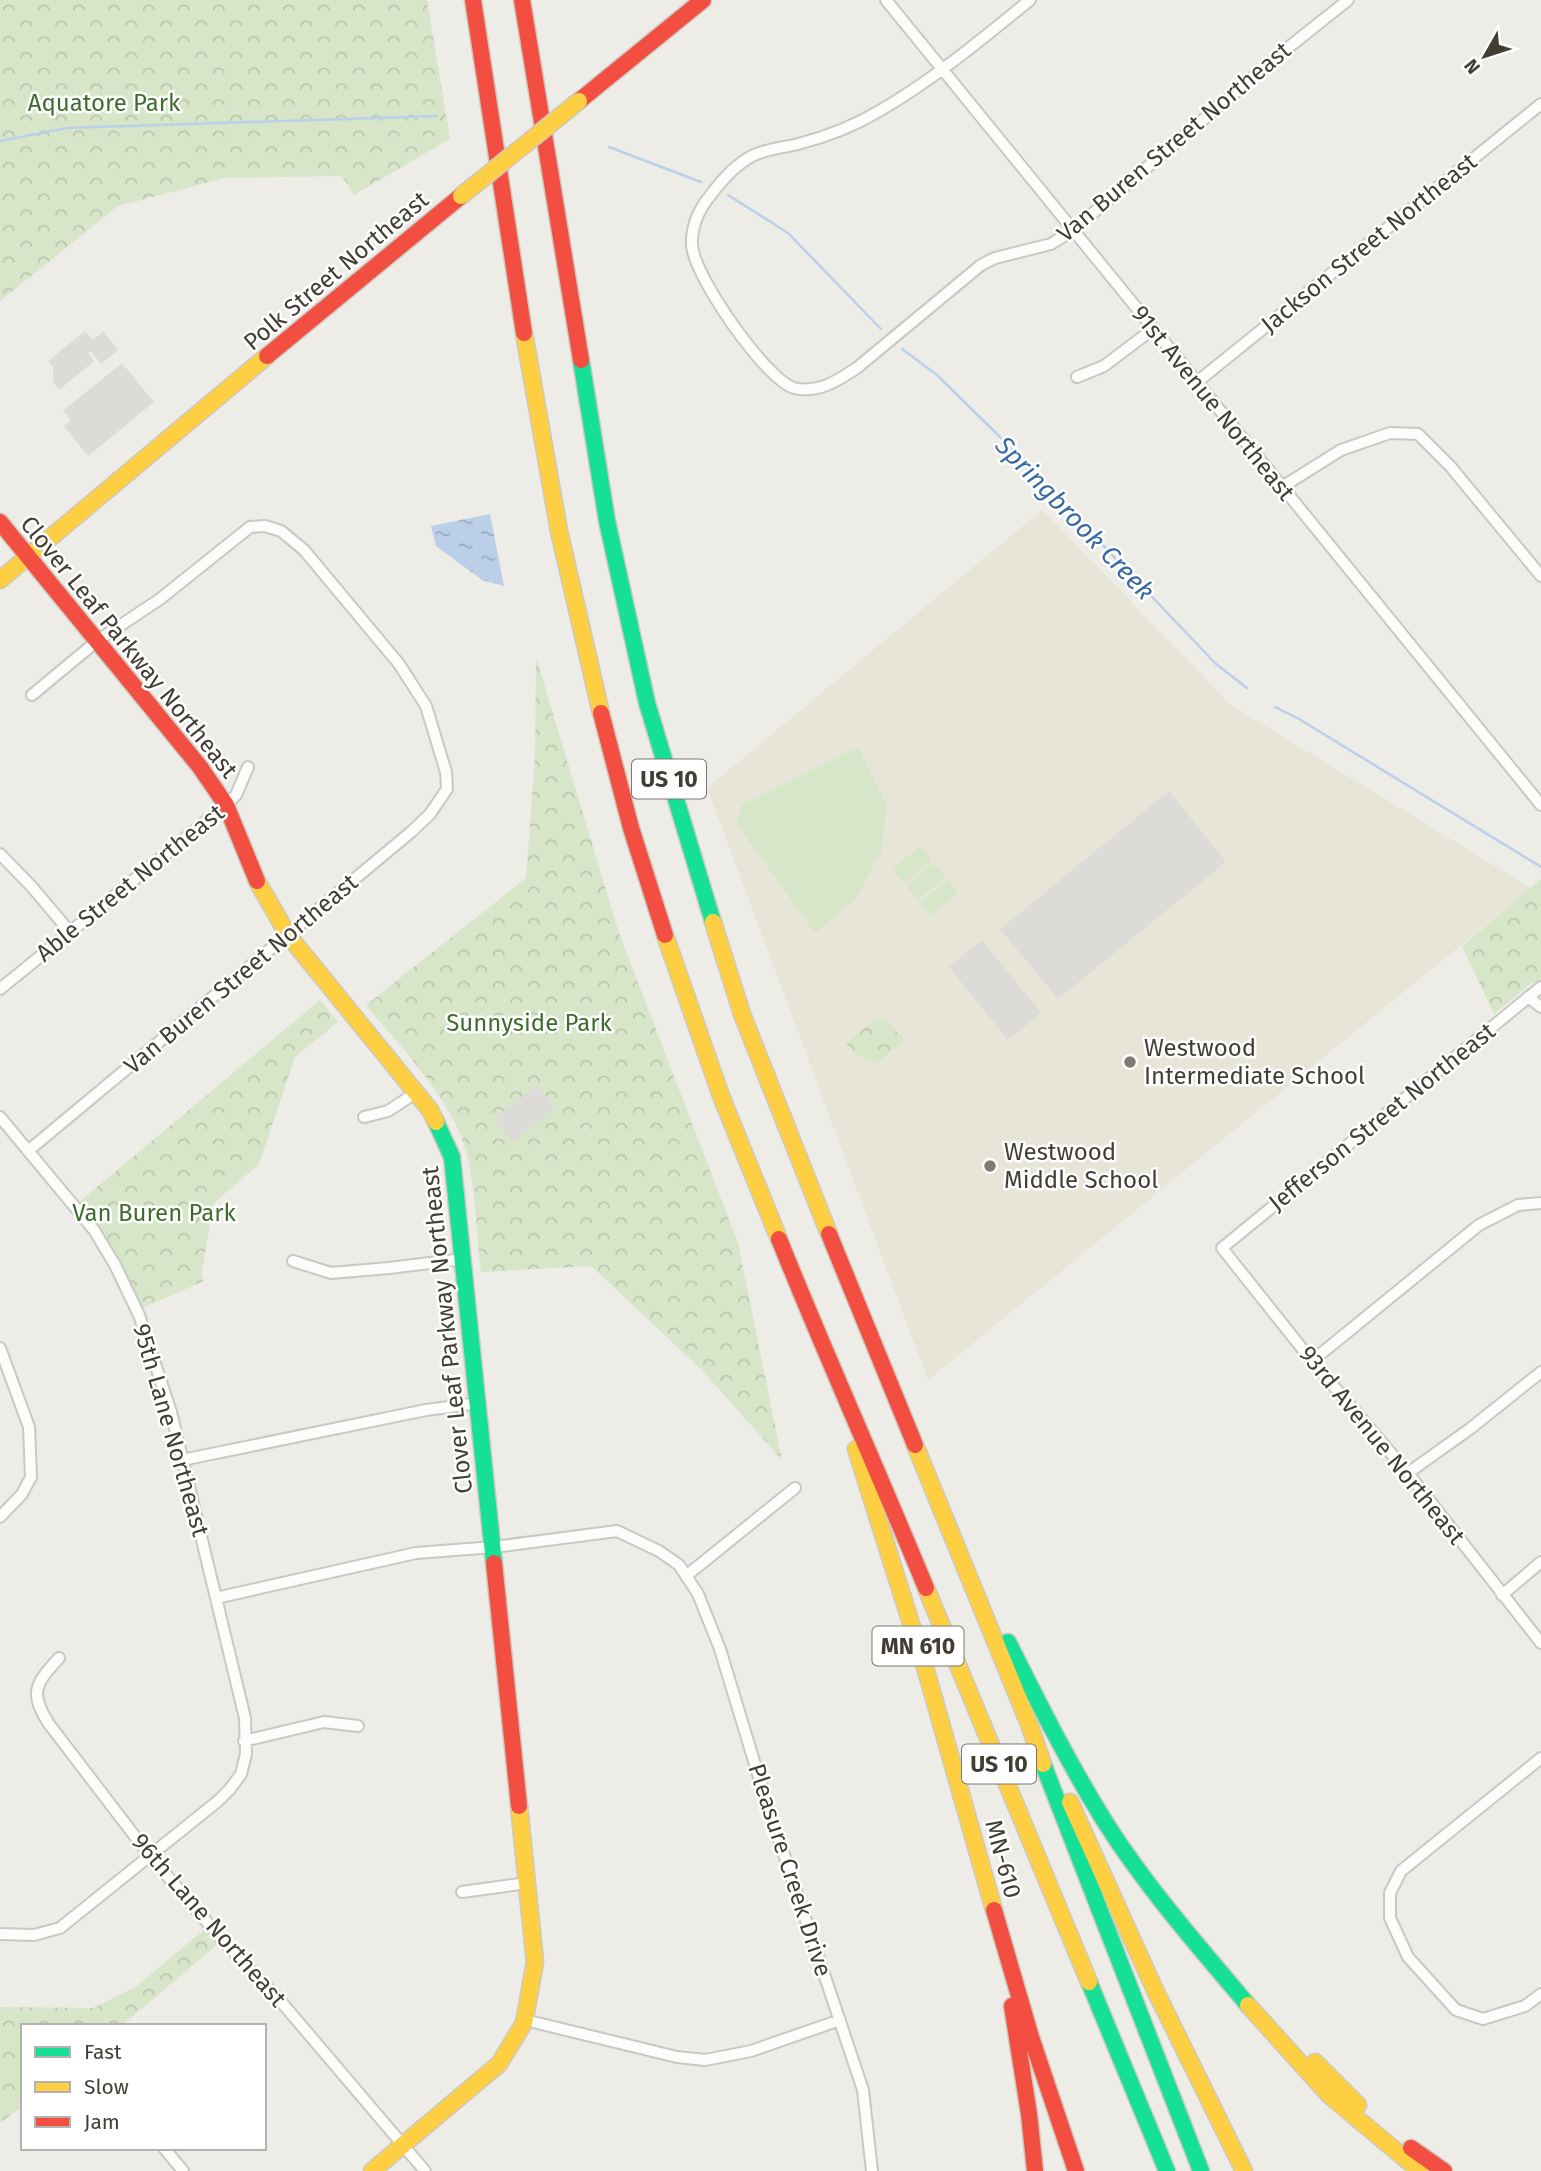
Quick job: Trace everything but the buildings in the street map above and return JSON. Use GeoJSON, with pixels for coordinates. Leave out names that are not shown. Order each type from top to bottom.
{"type":"FeatureCollection","features":[{"type":"Feature","properties":{"kind":"main road","name":"US 10"},"geometry":{"type":"LineString","coordinates":[[473,0],[523,324],[559,531],[606,736],[631,828],[674,963],[721,1096],[827,1358],[882,1480],[1167,2171]]}},
{"type":"Feature","properties":{"kind":"main road","name":"US 10"},"geometry":{"type":"LineString","coordinates":[[522,0],[607,521],[648,703],[677,807],[742,1014],[1029,1724],[1060,1812],[1201,2171]]}},
{"type":"Feature","properties":{"kind":"main road","name":"Polk Street Northeast"},"geometry":{"type":"LineString","coordinates":[[0,580],[461,196],[703,0]]}},
{"type":"Feature","properties":{"kind":"main road","name":"Clover Leaf Parkway Northeast"},"geometry":{"type":"LineString","coordinates":[[0,522],[200,767],[226,805],[254,876],[288,935],[416,1092],[438,1124],[452,1157],[535,1962],[525,2020],[499,2064],[372,2171]]}},
{"type":"Feature","properties":{"kind":"main road","name":"MN-610"},"geometry":{"type":"LineString","coordinates":[[827,1358],[929,1682],[1000,1936],[1076,2171]]}},
{"type":"Feature","properties":{"kind":"main road"},"geometry":{"type":"LineString","coordinates":[[947,1522],[1063,1750],[1108,1826],[1156,1895],[1270,2032],[1329,2095],[1420,2171]]}},
{"type":"Feature","properties":{"kind":"main road"},"geometry":{"type":"LineString","coordinates":[[1029,1724],[1066,1795],[1155,1990],[1244,2171]]}},
{"type":"Feature","properties":{"kind":"main road"},"geometry":{"type":"LineString","coordinates":[[1000,1936],[1029,2114],[1035,2171]]}},
{"type":"Feature","properties":{"kind":"main road"},"geometry":{"type":"LineString","coordinates":[[1225,1977],[1355,2102],[1398,2139],[1444,2171]]}},
{"type":"Feature","properties":{"kind":"street","name":"91st Avenue Northeast"},"geometry":{"type":"LineString","coordinates":[[886,0],[1539,798]]}},
{"type":"Feature","properties":{"kind":"street"},"geometry":{"type":"LineString","coordinates":[[943,70],[1030,0]]}},
{"type":"Feature","properties":{"kind":"street","name":"Van Buren Street Northeast"},"geometry":{"type":"LineString","coordinates":[[943,70],[881,111],[836,132],[770,149],[751,157],[733,169],[709,197],[695,220],[692,245],[698,266],[716,300],[781,381],[795,388],[819,389],[838,381],[981,265],[995,258],[1051,243],[1073,230],[1348,0]]}},
{"type":"Feature","properties":{"kind":"street","name":"Jackson Street Northeast"},"geometry":{"type":"LineString","coordinates":[[1197,382],[1541,104]]}},
{"type":"Feature","properties":{"kind":"street"},"geometry":{"type":"LineString","coordinates":[[1077,377],[1104,366],[1153,329]]}},
{"type":"Feature","properties":{"kind":"street"},"geometry":{"type":"LineString","coordinates":[[1282,487],[1341,450],[1390,433],[1418,434],[1450,467],[1541,576]]}},
{"type":"Feature","properties":{"kind":"street","name":"Van Buren Street Northeast"},"geometry":{"type":"LineString","coordinates":[[28,1151],[417,827],[430,814],[447,789],[446,772],[426,706],[399,664],[304,550],[281,531],[265,526],[250,527],[160,599],[97,641]]}},
{"type":"Feature","properties":{"kind":"street"},"geometry":{"type":"LineString","coordinates":[[32,695],[97,641]]}},
{"type":"Feature","properties":{"kind":"street","name":"Able Street Northeast"},"geometry":{"type":"LineString","coordinates":[[0,989],[226,805],[236,795],[248,766]]}},
{"type":"Feature","properties":{"kind":"street"},"geometry":{"type":"LineString","coordinates":[[0,854],[70,932]]}},
{"type":"Feature","properties":{"kind":"street","name":"Jefferson Street Northeast"},"geometry":{"type":"LineString","coordinates":[[1222,1248],[1541,987]]}},
{"type":"Feature","properties":{"kind":"street"},"geometry":{"type":"LineString","coordinates":[[1528,997],[1541,1007]]}},
{"type":"Feature","properties":{"kind":"street"},"geometry":{"type":"LineString","coordinates":[[364,1117],[388,1111],[416,1092]]}},
{"type":"Feature","properties":{"kind":"street","name":"95th Lane Northeast"},"geometry":{"type":"LineString","coordinates":[[0,1117],[93,1230],[116,1265],[139,1315],[171,1412],[245,1718],[246,1754],[241,1774],[230,1789],[60,1928],[34,1935],[0,1934]]}},
{"type":"Feature","properties":{"kind":"street"},"geometry":{"type":"LineString","coordinates":[[1312,1361],[1479,1225],[1518,1205],[1541,1203]]}},
{"type":"Feature","properties":{"kind":"street","name":"93rd Avenue Northeast"},"geometry":{"type":"LineString","coordinates":[[1222,1248],[1312,1361],[1408,1473],[1541,1643]]}},
{"type":"Feature","properties":{"kind":"street"},"geometry":{"type":"LineString","coordinates":[[293,1261],[331,1273],[463,1259]]}},
{"type":"Feature","properties":{"kind":"street"},"geometry":{"type":"LineString","coordinates":[[0,1348],[29,1427],[31,1476],[22,1494],[0,1517]]}},
{"type":"Feature","properties":{"kind":"street"},"geometry":{"type":"LineString","coordinates":[[1408,1473],[1471,1428],[1541,1372]]}},
{"type":"Feature","properties":{"kind":"street"},"geometry":{"type":"LineString","coordinates":[[182,1460],[426,1410],[479,1403]]}},
{"type":"Feature","properties":{"kind":"street"},"geometry":{"type":"LineString","coordinates":[[686,1576],[795,1488]]}},
{"type":"Feature","properties":{"kind":"street","name":"Pleasure Creek Drive"},"geometry":{"type":"LineString","coordinates":[[216,1598],[416,1553],[494,1547],[617,1531],[659,1551],[679,1565],[698,1594],[720,1649],[769,1812],[863,2090],[872,2171]]}},
{"type":"Feature","properties":{"kind":"street"},"geometry":{"type":"LineString","coordinates":[[1502,1595],[1541,1562]]}},
{"type":"Feature","properties":{"kind":"street","name":"96th Lane Northeast"},"geometry":{"type":"LineString","coordinates":[[59,1658],[36,1692],[37,1705],[150,1856],[219,1936],[283,2004],[425,2171]]}},
{"type":"Feature","properties":{"kind":"street"},"geometry":{"type":"LineString","coordinates":[[244,1741],[324,1721],[358,1726]]}},
{"type":"Feature","properties":{"kind":"street"},"geometry":{"type":"LineString","coordinates":[[1541,1758],[1401,1871],[1390,1893],[1390,1918],[1408,1957],[1456,2010],[1483,2018],[1525,2006],[1541,1993]]}},
{"type":"Feature","properties":{"kind":"street"},"geometry":{"type":"LineString","coordinates":[[462,1892],[527,1883]]}},
{"type":"Feature","properties":{"kind":"street"},"geometry":{"type":"LineString","coordinates":[[525,2020],[677,2057],[705,2060],[751,2051],[840,2020]]}},
{"type":"Feature","properties":{"kind":"street"},"geometry":{"type":"LineString","coordinates":[[166,2150],[183,2171]]}},
{"type":"Feature","properties":{"kind":"shaded area"},"geometry":{"type":"Polygon","coordinates":[[[85,331],[93,340],[103,331],[118,350],[101,364],[91,351],[88,353],[94,361],[59,390],[53,382],[53,367],[48,361],[85,331]]]}},
{"type":"Feature","properties":{"kind":"shaded area"},"geometry":{"type":"Polygon","coordinates":[[[122,363],[154,402],[88,456],[64,426],[71,420],[63,411],[122,363]]]}},
{"type":"Feature","properties":{"kind":"shaded area"},"geometry":{"type":"Polygon","coordinates":[[[1042,510],[1231,705],[1531,888],[928,1380],[707,788],[1042,510]]]}},
{"type":"Feature","properties":{"kind":"shaded area"},"geometry":{"type":"Polygon","coordinates":[[[1169,791],[1226,862],[1058,999],[1000,929],[1169,791]]]}},
{"type":"Feature","properties":{"kind":"shaded area"},"geometry":{"type":"Polygon","coordinates":[[[982,940],[1041,1013],[1008,1040],[949,967],[982,940]]]}},
{"type":"Feature","properties":{"kind":"shaded area"},"geometry":{"type":"Polygon","coordinates":[[[537,1085],[555,1107],[513,1142],[494,1119],[537,1085]]]}},
{"type":"Feature","properties":{"kind":"green space","name":"Aquatore Park"},"geometry":{"type":"Polygon","coordinates":[[[0,0],[427,0],[450,139],[354,195],[342,176],[225,178],[118,206],[0,301],[0,0]]]}},
{"type":"Feature","properties":{"kind":"green space","name":"Sunnyside Park"},"geometry":{"type":"Polygon","coordinates":[[[536,657],[619,933],[738,1243],[782,1460],[701,1369],[591,1266],[481,1272],[471,1176],[457,1127],[435,1089],[366,1005],[526,878],[535,754],[536,657]]]}},
{"type":"Feature","properties":{"kind":"green space"},"geometry":{"type":"Polygon","coordinates":[[[858,747],[887,806],[881,853],[854,901],[815,933],[736,823],[742,805],[858,747]]]}},
{"type":"Feature","properties":{"kind":"green space"},"geometry":{"type":"Polygon","coordinates":[[[921,846],[932,860],[904,883],[892,869],[921,846]]]}},
{"type":"Feature","properties":{"kind":"green space"},"geometry":{"type":"Polygon","coordinates":[[[934,863],[946,877],[917,900],[906,886],[934,863]]]}},
{"type":"Feature","properties":{"kind":"green space"},"geometry":{"type":"Polygon","coordinates":[[[1541,879],[1541,992],[1533,982],[1494,1014],[1462,946],[1541,879]]]}},
{"type":"Feature","properties":{"kind":"green space"},"geometry":{"type":"Polygon","coordinates":[[[948,880],[959,893],[930,916],[919,903],[948,880]]]}},
{"type":"Feature","properties":{"kind":"green space","name":"Van Buren Park"},"geometry":{"type":"Polygon","coordinates":[[[320,1000],[338,1022],[295,1057],[259,1164],[213,1204],[202,1273],[204,1281],[142,1308],[113,1254],[78,1203],[320,1000]]]}},
{"type":"Feature","properties":{"kind":"green space"},"geometry":{"type":"Polygon","coordinates":[[[886,1019],[904,1040],[877,1064],[853,1053],[846,1043],[872,1022],[886,1019]]]}},
{"type":"Feature","properties":{"kind":"green space"},"geometry":{"type":"Polygon","coordinates":[[[204,1930],[218,1944],[123,2024],[21,2024],[21,2107],[0,2123],[0,2007],[93,2008],[134,1988],[204,1930]]]}},
{"type":"Feature","properties":{"kind":"water"},"geometry":{"type":"Polygon","coordinates":[[[490,514],[504,586],[482,580],[436,546],[431,526],[490,514]]]}},
{"type":"Feature","properties":{"kind":"waterway","name":"Springbrook Creek"},"geometry":{"type":"LineString","coordinates":[[0,141],[67,128],[437,116]]}},
{"type":"Feature","properties":{"kind":"waterway","name":"Springbrook Creek"},"geometry":{"type":"LineString","coordinates":[[609,147],[701,182]]}},
{"type":"Feature","properties":{"kind":"waterway","name":"Springbrook Creek"},"geometry":{"type":"LineString","coordinates":[[728,195],[788,233],[881,329]]}},
{"type":"Feature","properties":{"kind":"waterway","name":"Springbrook Creek"},"geometry":{"type":"LineString","coordinates":[[902,349],[937,375],[996,433],[1216,664],[1247,688]]}},
{"type":"Feature","properties":{"kind":"waterway","name":"Springbrook Creek"},"geometry":{"type":"LineString","coordinates":[[1275,707],[1541,867]]}},
{"type":"Feature","properties":{"kind":"traffic: fast"},"geometry":{"type":"LineString","coordinates":[[581,360],[607,521],[647,703],[713,922]]}},
{"type":"Feature","properties":{"kind":"traffic: fast"},"geometry":{"type":"LineString","coordinates":[[436,1122],[452,1157],[494,1563]]}},
{"type":"Feature","properties":{"kind":"traffic: fast"},"geometry":{"type":"LineString","coordinates":[[1008,1642],[1043,1712],[1107,1825],[1157,1895],[1248,2005]]}},
{"type":"Feature","properties":{"kind":"traffic: fast"},"geometry":{"type":"LineString","coordinates":[[1043,1764],[1201,2171]]}},
{"type":"Feature","properties":{"kind":"traffic: fast"},"geometry":{"type":"LineString","coordinates":[[1089,1982],[1167,2171]]}},
{"type":"Feature","properties":{"kind":"traffic: slow"},"geometry":{"type":"LineString","coordinates":[[461,196],[579,101]]}},
{"type":"Feature","properties":{"kind":"traffic: slow"},"geometry":{"type":"LineString","coordinates":[[524,333],[559,531],[601,713]]}},
{"type":"Feature","properties":{"kind":"traffic: slow"},"geometry":{"type":"LineString","coordinates":[[0,580],[267,356]]}},
{"type":"Feature","properties":{"kind":"traffic: slow"},"geometry":{"type":"LineString","coordinates":[[257,881],[288,935],[430,1110],[436,1122]]}},
{"type":"Feature","properties":{"kind":"traffic: slow"},"geometry":{"type":"LineString","coordinates":[[713,922],[742,1014],[829,1234]]}},
{"type":"Feature","properties":{"kind":"traffic: slow"},"geometry":{"type":"LineString","coordinates":[[665,935],[721,1096],[779,1239]]}},
{"type":"Feature","properties":{"kind":"traffic: slow"},"geometry":{"type":"LineString","coordinates":[[915,1445],[1043,1764]]}},
{"type":"Feature","properties":{"kind":"traffic: slow"},"geometry":{"type":"LineString","coordinates":[[856,1449],[927,1674],[994,1910]]}},
{"type":"Feature","properties":{"kind":"traffic: slow"},"geometry":{"type":"LineString","coordinates":[[926,1588],[1089,1982]]}},
{"type":"Feature","properties":{"kind":"traffic: slow"},"geometry":{"type":"LineString","coordinates":[[1070,1802],[1155,1990],[1244,2171]]}},
{"type":"Feature","properties":{"kind":"traffic: slow"},"geometry":{"type":"LineString","coordinates":[[372,2171],[499,2064],[524,2023],[535,1962],[519,1806]]}},
{"type":"Feature","properties":{"kind":"traffic: slow"},"geometry":{"type":"LineString","coordinates":[[1248,2005],[1329,2095],[1420,2171]]}},
{"type":"Feature","properties":{"kind":"traffic: slow"},"geometry":{"type":"LineString","coordinates":[[1315,2062],[1358,2105]]}},
{"type":"Feature","properties":{"kind":"traffic: jam"},"geometry":{"type":"LineString","coordinates":[[473,0],[524,333]]}},
{"type":"Feature","properties":{"kind":"traffic: jam"},"geometry":{"type":"LineString","coordinates":[[522,0],[581,360]]}},
{"type":"Feature","properties":{"kind":"traffic: jam"},"geometry":{"type":"LineString","coordinates":[[579,101],[703,0]]}},
{"type":"Feature","properties":{"kind":"traffic: jam"},"geometry":{"type":"LineString","coordinates":[[267,356],[461,196]]}},
{"type":"Feature","properties":{"kind":"traffic: jam"},"geometry":{"type":"LineString","coordinates":[[0,522],[200,767],[226,805],[257,881]]}},
{"type":"Feature","properties":{"kind":"traffic: jam"},"geometry":{"type":"LineString","coordinates":[[601,713],[631,828],[665,935]]}},
{"type":"Feature","properties":{"kind":"traffic: jam"},"geometry":{"type":"LineString","coordinates":[[829,1234],[915,1445]]}},
{"type":"Feature","properties":{"kind":"traffic: jam"},"geometry":{"type":"LineString","coordinates":[[779,1239],[926,1588]]}},
{"type":"Feature","properties":{"kind":"traffic: jam"},"geometry":{"type":"LineString","coordinates":[[494,1563],[519,1806]]}},
{"type":"Feature","properties":{"kind":"traffic: jam"},"geometry":{"type":"LineString","coordinates":[[994,1910],[1031,2037],[1076,2171]]}},
{"type":"Feature","properties":{"kind":"traffic: jam"},"geometry":{"type":"LineString","coordinates":[[1012,2006],[1035,2171]]}},
{"type":"Feature","properties":{"kind":"traffic: jam"},"geometry":{"type":"LineString","coordinates":[[1411,2148],[1444,2171]]}},
{"type":"Feature","properties":{"kind":"place","name":"Westwood Intermediate School"},"geometry":{"type":"Point","coordinates":[1130,1062]}},
{"type":"Feature","properties":{"kind":"place","name":"Westwood Middle School"},"geometry":{"type":"Point","coordinates":[990,1166]}}]}
